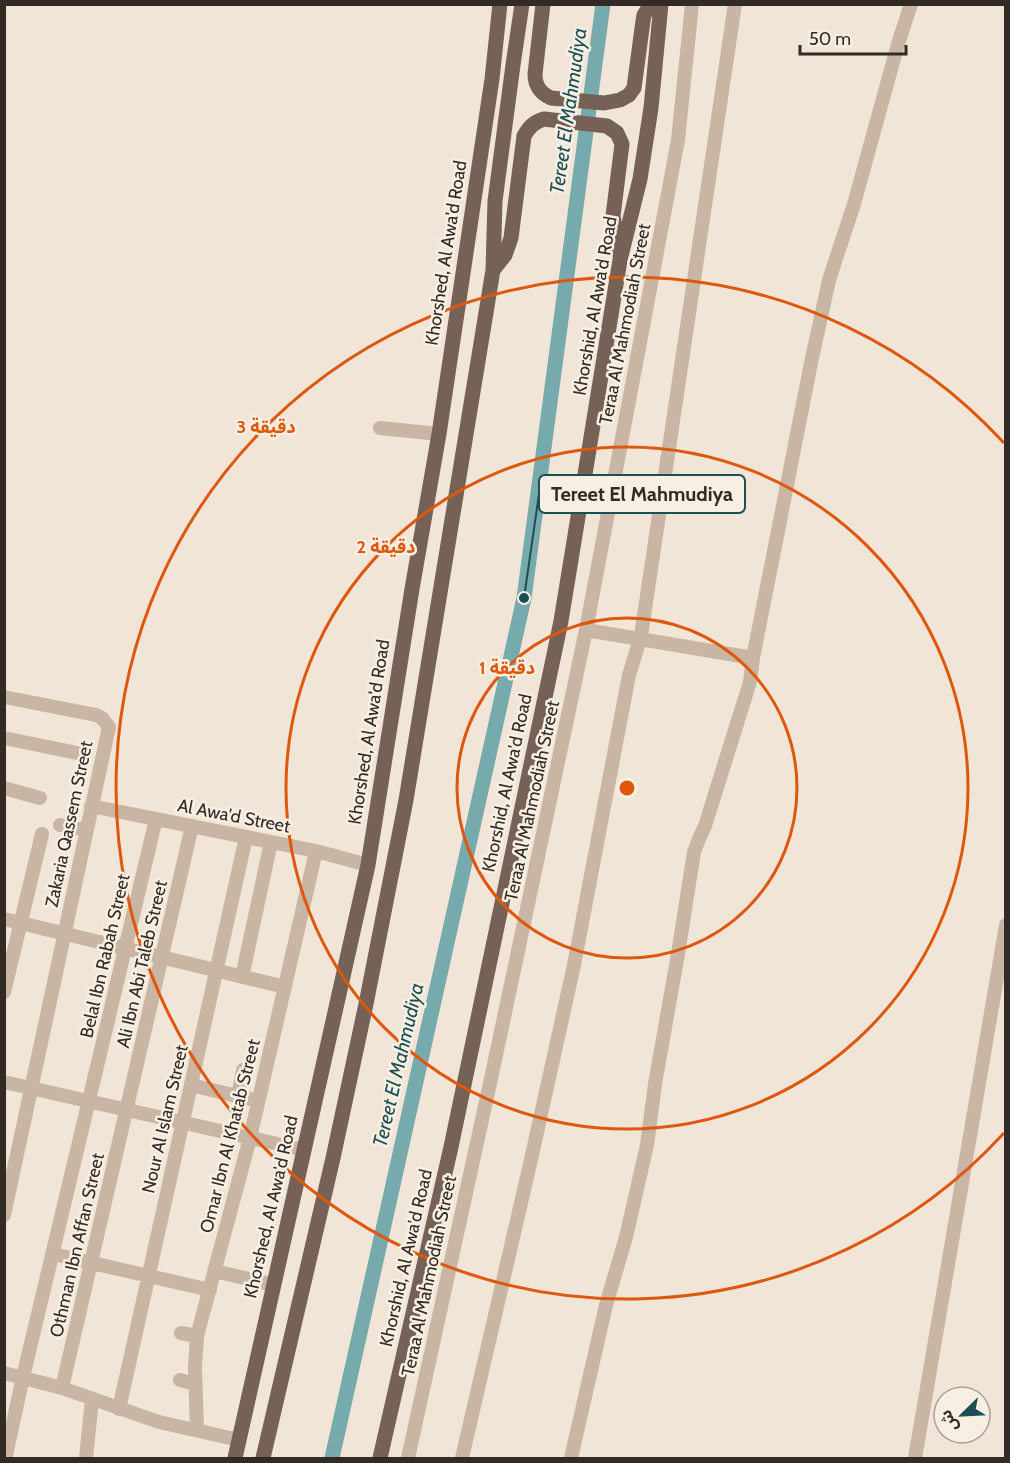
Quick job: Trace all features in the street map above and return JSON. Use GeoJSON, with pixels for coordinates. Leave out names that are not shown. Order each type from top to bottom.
{"type":"FeatureCollection","features":[{"type":"Feature","properties":{"kind":"main road","name":"Khorshed, Al Awa'd Road"},"geometry":{"type":"LineString","coordinates":[[235,1458],[368,865],[439,434],[492,79],[500,4]]}},
{"type":"Feature","properties":{"kind":"main road"},"geometry":{"type":"LineString","coordinates":[[263,1458],[335,1147],[406,800],[493,270],[495,201],[522,4]]}},
{"type":"Feature","properties":{"kind":"main road"},"geometry":{"type":"LineString","coordinates":[[543,4],[535,81],[541,92],[552,98],[603,103],[625,98],[634,88],[643,21],[651,4]]}},
{"type":"Feature","properties":{"kind":"main road","name":"Khorshid, Al Awa'd Road"},"geometry":{"type":"LineString","coordinates":[[380,1458],[452,1147],[561,621],[620,260],[641,169],[651,108],[661,4]]}},
{"type":"Feature","properties":{"kind":"main road"},"geometry":{"type":"LineString","coordinates":[[493,270],[505,255],[511,238],[524,136],[531,126],[544,119],[607,126],[617,133],[622,144],[613,216],[620,260]]}},
{"type":"Feature","properties":{"kind":"street","name":"Teraa Al Mahmodiah Street"},"geometry":{"type":"LineString","coordinates":[[408,1458],[586,630],[678,140],[692,4]]}},
{"type":"Feature","properties":{"kind":"street"},"geometry":{"type":"LineString","coordinates":[[462,1458],[574,965],[629,675],[640,640],[735,4]]}},
{"type":"Feature","properties":{"kind":"street"},"geometry":{"type":"LineString","coordinates":[[571,1458],[606,1305],[626,1237],[647,1145],[694,852],[705,826],[750,682],[811,363],[830,280],[911,4]]}},
{"type":"Feature","properties":{"kind":"street"},"geometry":{"type":"LineString","coordinates":[[380,428],[439,434]]}},
{"type":"Feature","properties":{"kind":"street"},"geometry":{"type":"LineString","coordinates":[[586,630],[753,658]]}},
{"type":"Feature","properties":{"kind":"street","name":"Zakaria Qassem Street"},"geometry":{"type":"LineString","coordinates":[[4,697],[96,715],[102,718],[109,727],[4,1215]]}},
{"type":"Feature","properties":{"kind":"street"},"geometry":{"type":"LineString","coordinates":[[4,738],[82,754]]}},
{"type":"Feature","properties":{"kind":"street"},"geometry":{"type":"LineString","coordinates":[[4,788],[40,798]]}},
{"type":"Feature","properties":{"kind":"street","name":"Al Awa'd Street"},"geometry":{"type":"LineString","coordinates":[[92,806],[316,851],[368,865]]}},
{"type":"Feature","properties":{"kind":"street","name":"Belal Ibn Rabah Street"},"geometry":{"type":"LineString","coordinates":[[4,1457],[156,819]]}},
{"type":"Feature","properties":{"kind":"street"},"geometry":{"type":"LineString","coordinates":[[60,825],[86,830]]}},
{"type":"Feature","properties":{"kind":"street","name":"Ali Ibn Abi Taleb Street"},"geometry":{"type":"LineString","coordinates":[[126,1110],[192,826]]}},
{"type":"Feature","properties":{"kind":"street"},"geometry":{"type":"LineString","coordinates":[[4,992],[42,834]]}},
{"type":"Feature","properties":{"kind":"street","name":"Nour Al Islam Street"},"geometry":{"type":"LineString","coordinates":[[119,1409],[246,837]]}},
{"type":"Feature","properties":{"kind":"street"},"geometry":{"type":"LineString","coordinates":[[242,977],[271,842]]}},
{"type":"Feature","properties":{"kind":"street","name":"Omar Ibn Al Khatab Street"},"geometry":{"type":"LineString","coordinates":[[197,1430],[195,1353],[197,1336],[250,1138],[316,851]]}},
{"type":"Feature","properties":{"kind":"street"},"geometry":{"type":"LineString","coordinates":[[4,919],[285,987]]}},
{"type":"Feature","properties":{"kind":"street"},"geometry":{"type":"LineString","coordinates":[[915,1458],[1005,925]]}},
{"type":"Feature","properties":{"kind":"street"},"geometry":{"type":"LineString","coordinates":[[238,1096],[243,1070]]}},
{"type":"Feature","properties":{"kind":"street"},"geometry":{"type":"LineString","coordinates":[[4,1082],[304,1150]]}},
{"type":"Feature","properties":{"kind":"street"},"geometry":{"type":"LineString","coordinates":[[191,1085],[258,1101]]}},
{"type":"Feature","properties":{"kind":"street","name":"Othman Ibn Affan Street"},"geometry":{"type":"LineString","coordinates":[[62,1388],[126,1110]]}},
{"type":"Feature","properties":{"kind":"street"},"geometry":{"type":"LineString","coordinates":[[53,1254],[210,1290]]}},
{"type":"Feature","properties":{"kind":"street"},"geometry":{"type":"LineString","coordinates":[[215,1271],[274,1285]]}},
{"type":"Feature","properties":{"kind":"street"},"geometry":{"type":"LineString","coordinates":[[181,1333],[197,1336]]}},
{"type":"Feature","properties":{"kind":"street"},"geometry":{"type":"LineString","coordinates":[[4,1373],[62,1388],[159,1422],[239,1440]]}},
{"type":"Feature","properties":{"kind":"street"},"geometry":{"type":"LineString","coordinates":[[180,1380],[195,1384]]}},
{"type":"Feature","properties":{"kind":"street"},"geometry":{"type":"LineString","coordinates":[[86,1458],[92,1399]]}},
{"type":"Feature","properties":{"kind":"waterway","name":"Tereet El Mahmudiya"},"geometry":{"type":"LineString","coordinates":[[332,1458],[524,598],[603,4]]}},
{"type":"Feature","properties":{"kind":"place","name":"Tereet El Mahmudiya"},"geometry":{"type":"Point","coordinates":[524,598]}}]}
